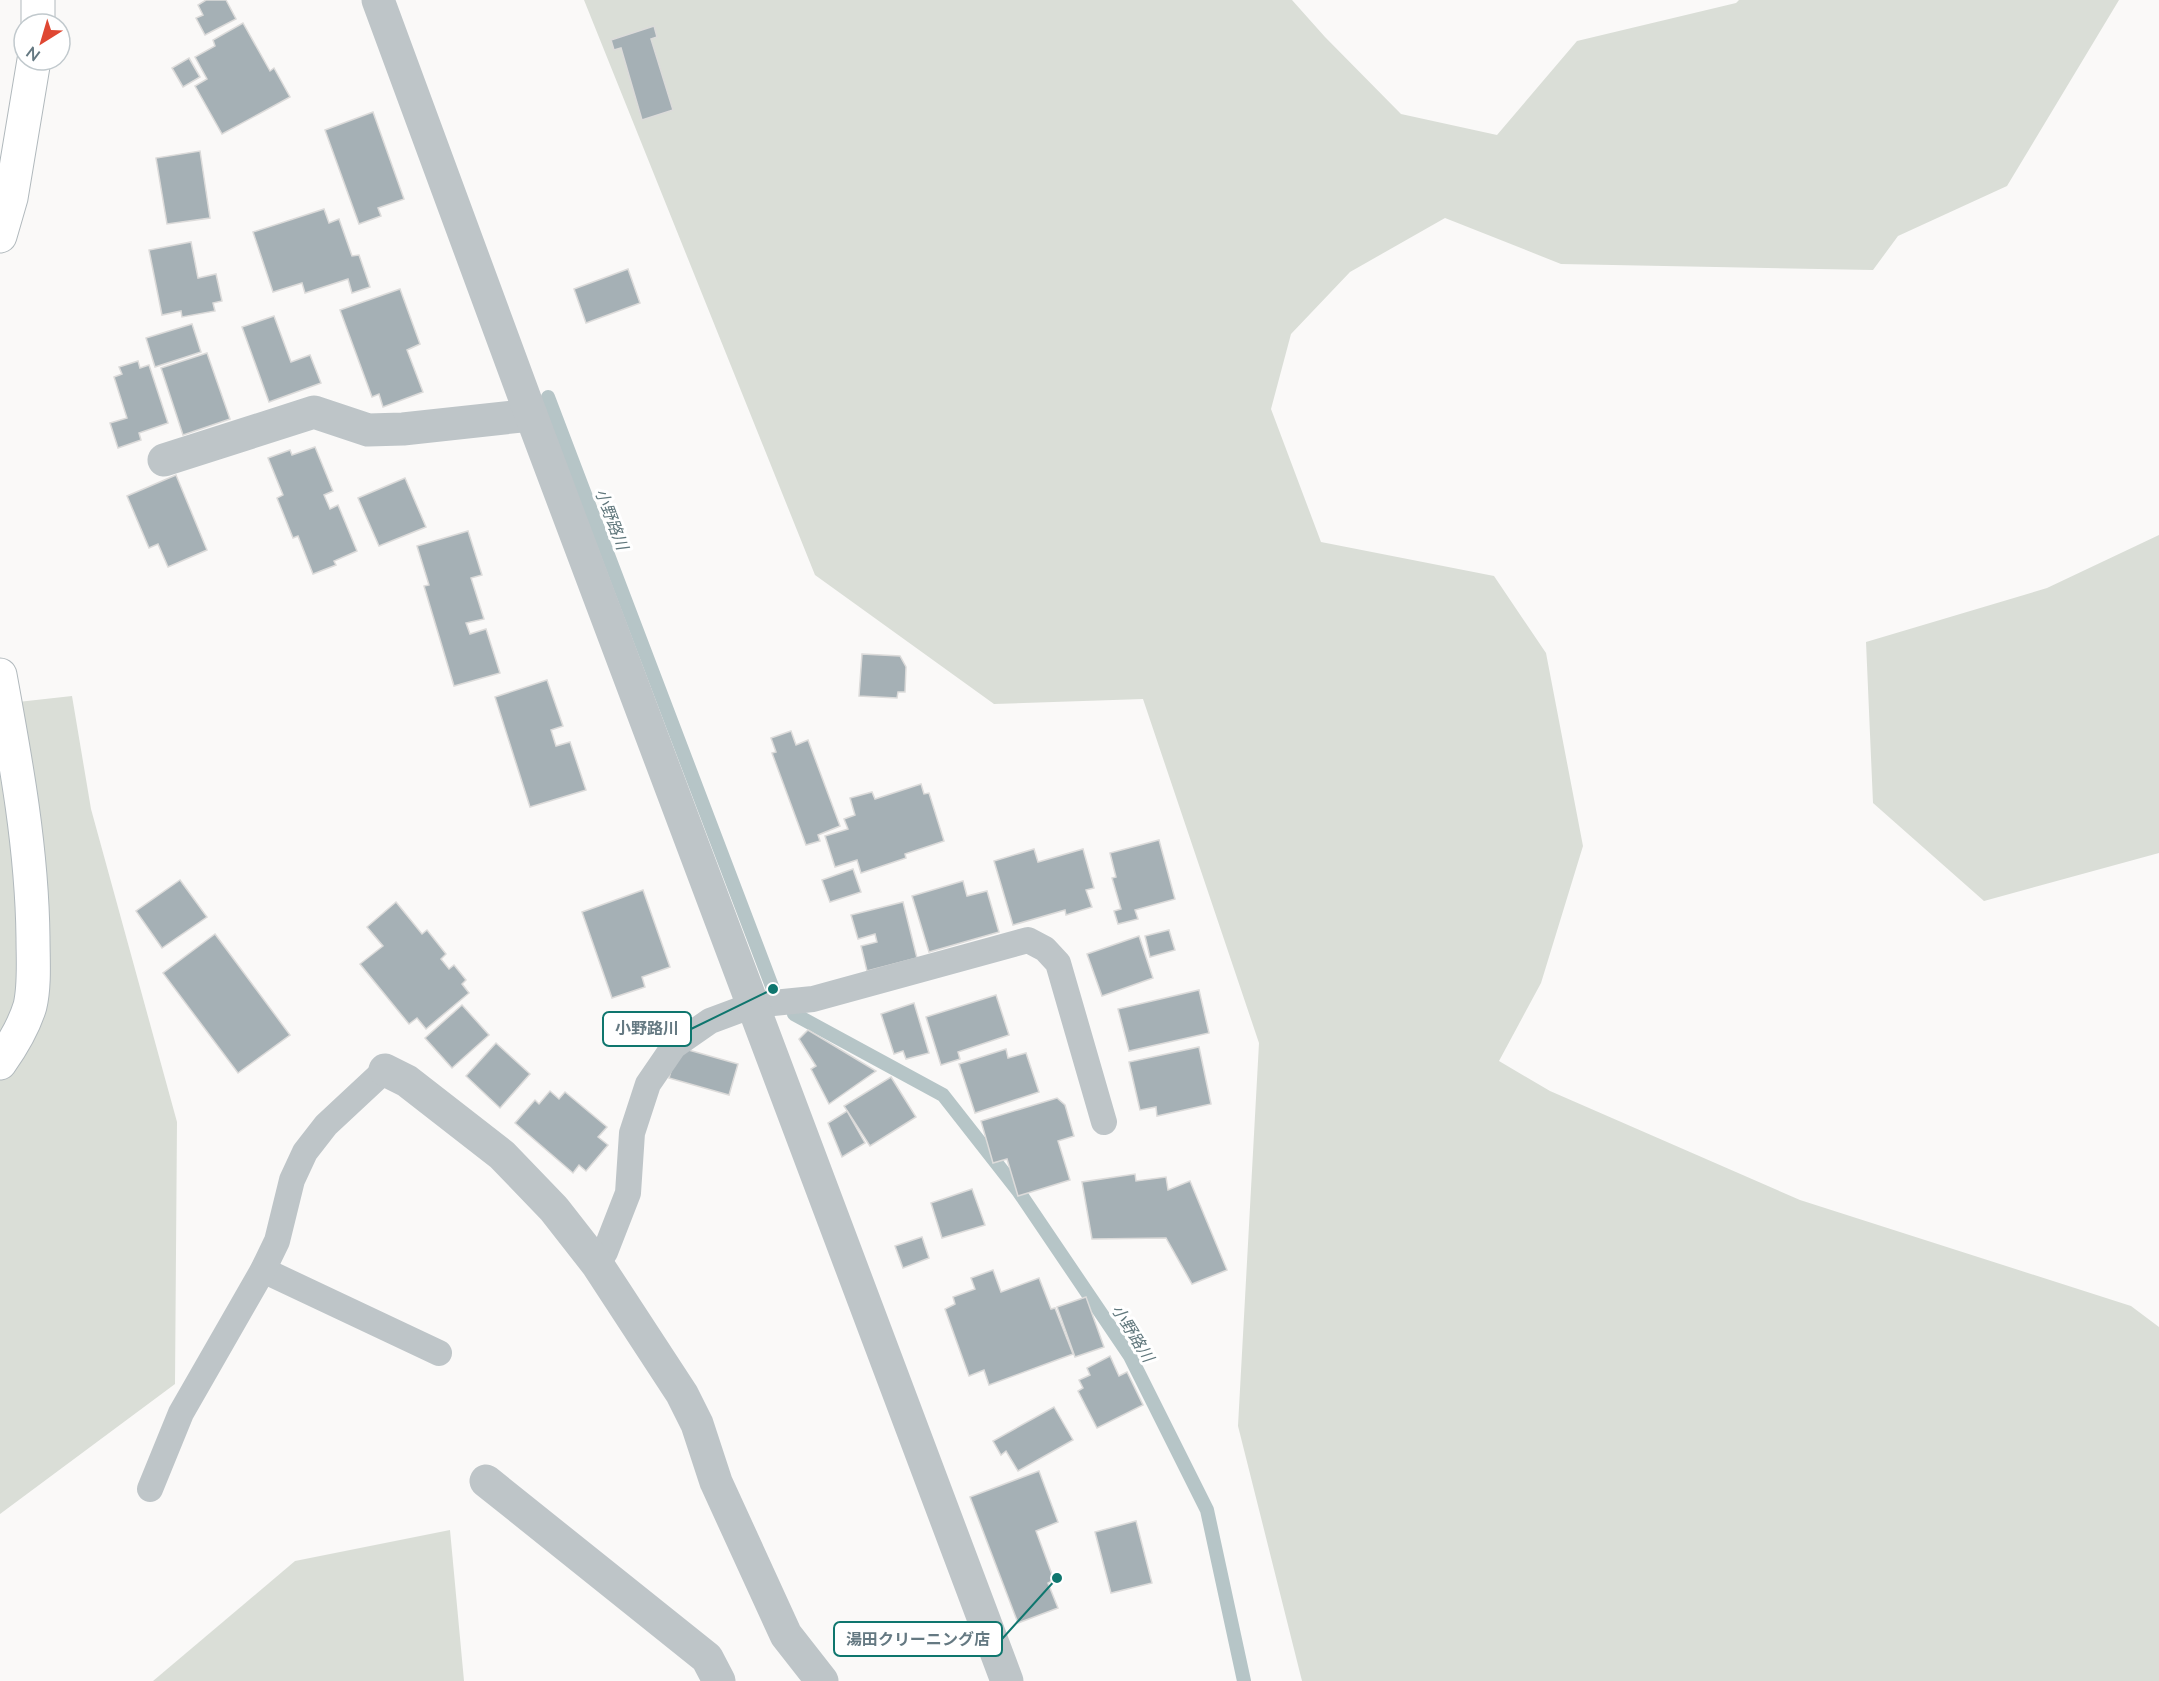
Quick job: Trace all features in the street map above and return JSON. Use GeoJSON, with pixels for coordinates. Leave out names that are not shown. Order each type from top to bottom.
{"type":"FeatureCollection","features":[{"type":"Feature","properties":{"kind":"main road"},"geometry":{"type":"LineString","coordinates":[[0,236],[11,198],[32,72]]}},
{"type":"Feature","properties":{"kind":"main road"},"geometry":{"type":"LineString","coordinates":[[0,675],[27,838],[33,896],[30,1006],[12,1046],[0,1062]]}},
{"type":"Feature","properties":{"kind":"street"},"geometry":{"type":"LineString","coordinates":[[378,0],[531,416],[1008,1681]]}},
{"type":"Feature","properties":{"kind":"street"},"geometry":{"type":"LineString","coordinates":[[164,460],[314,412],[368,430],[403,429],[531,416]]}},
{"type":"Feature","properties":{"kind":"street"},"geometry":{"type":"LineString","coordinates":[[385,1070],[407,1081],[502,1155],[554,1209],[597,1264],[682,1394],[697,1424],[716,1482],[786,1635],[822,1681]]}},
{"type":"Feature","properties":{"kind":"street"},"geometry":{"type":"LineString","coordinates":[[486,1481],[707,1658],[719,1681]]}},
{"type":"Feature","properties":{"kind":"lane"},"geometry":{"type":"LineString","coordinates":[[597,1264],[628,1192],[632,1133],[648,1084],[674,1046],[710,1021],[753,1005],[813,999],[1028,940],[1045,949],[1058,963],[1104,1122]]}},
{"type":"Feature","properties":{"kind":"lane"},"geometry":{"type":"LineString","coordinates":[[150,1489],[181,1413],[263,1270],[277,1241],[292,1180],[305,1152],[326,1125],[385,1070]]}},
{"type":"Feature","properties":{"kind":"lane"},"geometry":{"type":"LineString","coordinates":[[263,1270],[439,1353]]}},
{"type":"Feature","properties":{"kind":"shaded area"},"geometry":{"type":"Polygon","coordinates":[[[584,0],[1292,0],[1401,114],[1497,135],[1577,41],[1736,3],[1739,0],[2119,0],[2007,186],[1898,236],[1873,270],[1561,264],[1445,218],[1350,272],[1291,334],[1271,409],[1321,542],[1494,576],[1546,653],[1583,846],[1541,983],[1499,1061],[1550,1091],[1800,1200],[2131,1306],[2159,1327],[2159,1681],[1302,1681],[1238,1426],[1259,1043],[1143,699],[994,704],[815,575],[584,0]]]}},
{"type":"Feature","properties":{"kind":"shaded area"},"geometry":{"type":"Polygon","coordinates":[[[2159,535],[2159,853],[1984,901],[1873,803],[1866,642],[2047,588],[2159,535]]]}},
{"type":"Feature","properties":{"kind":"shaded area"},"geometry":{"type":"Polygon","coordinates":[[[72,696],[91,809],[177,1122],[175,1384],[0,1514],[0,704],[72,696]]]}},
{"type":"Feature","properties":{"kind":"shaded area"},"geometry":{"type":"Polygon","coordinates":[[[450,1530],[464,1681],[153,1681],[295,1561],[450,1530]]]}},
{"type":"Feature","properties":{"kind":"building"},"geometry":{"type":"Polygon","coordinates":[[[206,0],[226,0],[236,19],[205,35],[196,18],[203,15],[198,5],[206,0]]]}},
{"type":"Feature","properties":{"kind":"building"},"geometry":{"type":"Polygon","coordinates":[[[243,23],[270,71],[274,68],[290,97],[222,134],[195,86],[207,79],[195,57],[215,46],[213,40],[243,23]]]}},
{"type":"Feature","properties":{"kind":"building"},"geometry":{"type":"Polygon","coordinates":[[[654,26],[657,37],[651,39],[673,110],[642,120],[621,48],[614,50],[611,40],[654,26]]]}},
{"type":"Feature","properties":{"kind":"building"},"geometry":{"type":"Polygon","coordinates":[[[189,58],[200,77],[183,87],[172,68],[189,58]]]}},
{"type":"Feature","properties":{"kind":"building"},"geometry":{"type":"Polygon","coordinates":[[[373,112],[404,199],[378,208],[381,216],[359,224],[325,130],[373,112]]]}},
{"type":"Feature","properties":{"kind":"building"},"geometry":{"type":"Polygon","coordinates":[[[200,151],[210,218],[167,224],[156,158],[200,151]]]}},
{"type":"Feature","properties":{"kind":"building"},"geometry":{"type":"Polygon","coordinates":[[[324,209],[329,223],[339,219],[352,256],[359,255],[370,287],[352,293],[348,279],[305,293],[302,283],[273,292],[253,232],[324,209]]]}},
{"type":"Feature","properties":{"kind":"building"},"geometry":{"type":"Polygon","coordinates":[[[191,242],[198,278],[216,274],[222,301],[213,303],[215,311],[182,317],[181,311],[162,315],[149,250],[191,242]]]}},
{"type":"Feature","properties":{"kind":"building"},"geometry":{"type":"Polygon","coordinates":[[[628,269],[640,303],[586,323],[574,289],[628,269]]]}},
{"type":"Feature","properties":{"kind":"building"},"geometry":{"type":"Polygon","coordinates":[[[400,289],[420,344],[407,350],[423,392],[383,407],[379,394],[372,397],[340,310],[400,289]]]}},
{"type":"Feature","properties":{"kind":"building"},"geometry":{"type":"Polygon","coordinates":[[[274,316],[291,362],[310,355],[321,383],[269,402],[242,327],[274,316]]]}},
{"type":"Feature","properties":{"kind":"building"},"geometry":{"type":"Polygon","coordinates":[[[192,324],[201,352],[155,367],[146,338],[192,324]]]}},
{"type":"Feature","properties":{"kind":"building"},"geometry":{"type":"Polygon","coordinates":[[[207,353],[230,419],[183,435],[161,368],[207,353]]]}},
{"type":"Feature","properties":{"kind":"building"},"geometry":{"type":"Polygon","coordinates":[[[138,361],[140,368],[149,365],[168,423],[139,433],[141,440],[118,448],[110,423],[127,418],[114,377],[122,374],[119,367],[138,361]]]}},
{"type":"Feature","properties":{"kind":"building"},"geometry":{"type":"Polygon","coordinates":[[[315,447],[333,491],[324,495],[330,509],[338,505],[357,551],[334,561],[336,565],[313,574],[298,536],[293,538],[277,498],[283,495],[268,458],[290,450],[292,455],[315,447]]]}},
{"type":"Feature","properties":{"kind":"building"},"geometry":{"type":"Polygon","coordinates":[[[176,475],[207,550],[168,567],[158,544],[149,548],[127,496],[176,475]]]}},
{"type":"Feature","properties":{"kind":"building"},"geometry":{"type":"Polygon","coordinates":[[[405,478],[426,527],[379,546],[358,498],[405,478]]]}},
{"type":"Feature","properties":{"kind":"building"},"geometry":{"type":"Polygon","coordinates":[[[468,531],[482,575],[471,578],[484,619],[466,623],[470,634],[486,629],[500,673],[454,686],[424,586],[429,585],[417,546],[468,531]]]}},
{"type":"Feature","properties":{"kind":"building"},"geometry":{"type":"Polygon","coordinates":[[[862,654],[900,656],[906,667],[905,692],[898,692],[897,698],[859,696],[862,654]]]}},
{"type":"Feature","properties":{"kind":"building"},"geometry":{"type":"Polygon","coordinates":[[[547,680],[563,726],[551,730],[556,746],[570,742],[586,790],[530,807],[495,697],[547,680]]]}},
{"type":"Feature","properties":{"kind":"building"},"geometry":{"type":"Polygon","coordinates":[[[791,731],[796,745],[808,740],[840,826],[818,835],[820,841],[806,845],[772,753],[776,752],[771,738],[791,731]]]}},
{"type":"Feature","properties":{"kind":"building"},"geometry":{"type":"Polygon","coordinates":[[[921,784],[924,794],[929,793],[944,841],[905,854],[906,858],[861,873],[857,860],[835,867],[825,836],[848,829],[844,819],[855,815],[850,798],[872,792],[875,799],[921,784]]]}},
{"type":"Feature","properties":{"kind":"building"},"geometry":{"type":"Polygon","coordinates":[[[1159,840],[1175,899],[1135,910],[1138,919],[1118,924],[1114,911],[1121,909],[1112,878],[1116,877],[1110,853],[1159,840]]]}},
{"type":"Feature","properties":{"kind":"building"},"geometry":{"type":"Polygon","coordinates":[[[1034,849],[1038,862],[1083,849],[1094,888],[1086,890],[1092,907],[1066,915],[1065,910],[1013,925],[994,861],[1034,849]]]}},
{"type":"Feature","properties":{"kind":"building"},"geometry":{"type":"Polygon","coordinates":[[[853,869],[861,892],[830,902],[822,880],[853,869]]]}},
{"type":"Feature","properties":{"kind":"building"},"geometry":{"type":"Polygon","coordinates":[[[180,880],[207,917],[162,948],[136,911],[180,880]]]}},
{"type":"Feature","properties":{"kind":"building"},"geometry":{"type":"Polygon","coordinates":[[[963,881],[967,896],[987,891],[999,932],[929,952],[912,896],[963,881]]]}},
{"type":"Feature","properties":{"kind":"building"},"geometry":{"type":"Polygon","coordinates":[[[643,890],[670,967],[642,977],[645,987],[612,998],[582,912],[643,890]]]}},
{"type":"Feature","properties":{"kind":"building"},"geometry":{"type":"Polygon","coordinates":[[[396,902],[422,934],[427,930],[446,954],[441,959],[449,969],[454,965],[466,980],[462,984],[469,993],[426,1029],[417,1018],[409,1024],[360,964],[383,946],[367,927],[396,902]]]}},
{"type":"Feature","properties":{"kind":"building"},"geometry":{"type":"Polygon","coordinates":[[[903,902],[917,958],[867,971],[861,946],[877,942],[875,934],[858,939],[851,915],[903,902]]]}},
{"type":"Feature","properties":{"kind":"building"},"geometry":{"type":"Polygon","coordinates":[[[1169,930],[1175,950],[1150,957],[1145,936],[1169,930]]]}},
{"type":"Feature","properties":{"kind":"building"},"geometry":{"type":"Polygon","coordinates":[[[215,934],[290,1035],[238,1073],[163,973],[215,934]]]}},
{"type":"Feature","properties":{"kind":"building"},"geometry":{"type":"Polygon","coordinates":[[[1139,936],[1153,978],[1102,996],[1087,954],[1139,936]]]}},
{"type":"Feature","properties":{"kind":"building"},"geometry":{"type":"Polygon","coordinates":[[[1199,990],[1209,1033],[1129,1051],[1118,1009],[1199,990]]]}},
{"type":"Feature","properties":{"kind":"building"},"geometry":{"type":"Polygon","coordinates":[[[996,995],[1009,1035],[958,1052],[960,1059],[941,1065],[926,1017],[996,995]]]}},
{"type":"Feature","properties":{"kind":"building"},"geometry":{"type":"Polygon","coordinates":[[[914,1003],[929,1053],[906,1059],[903,1051],[894,1054],[881,1014],[914,1003]]]}},
{"type":"Feature","properties":{"kind":"building"},"geometry":{"type":"Polygon","coordinates":[[[462,1005],[489,1035],[452,1068],[425,1038],[462,1005]]]}},
{"type":"Feature","properties":{"kind":"building"},"geometry":{"type":"Polygon","coordinates":[[[808,1030],[876,1071],[829,1104],[811,1069],[816,1066],[799,1039],[808,1030]]]}},
{"type":"Feature","properties":{"kind":"building"},"geometry":{"type":"Polygon","coordinates":[[[496,1043],[530,1074],[500,1108],[466,1076],[496,1043]]]}},
{"type":"Feature","properties":{"kind":"building"},"geometry":{"type":"Polygon","coordinates":[[[678,1047],[738,1064],[729,1095],[669,1078],[678,1047]]]}},
{"type":"Feature","properties":{"kind":"building"},"geometry":{"type":"Polygon","coordinates":[[[1199,1047],[1211,1104],[1157,1116],[1156,1107],[1140,1110],[1129,1062],[1199,1047]]]}},
{"type":"Feature","properties":{"kind":"building"},"geometry":{"type":"Polygon","coordinates":[[[1006,1049],[1008,1058],[1026,1053],[1039,1092],[975,1113],[959,1064],[1006,1049]]]}},
{"type":"Feature","properties":{"kind":"building"},"geometry":{"type":"Polygon","coordinates":[[[891,1077],[916,1117],[870,1146],[844,1106],[891,1077]]]}},
{"type":"Feature","properties":{"kind":"building"},"geometry":{"type":"Polygon","coordinates":[[[550,1091],[559,1099],[565,1092],[607,1127],[598,1137],[608,1145],[586,1171],[579,1165],[573,1173],[515,1123],[535,1100],[539,1104],[550,1091]]]}},
{"type":"Feature","properties":{"kind":"building"},"geometry":{"type":"Polygon","coordinates":[[[1057,1098],[1065,1105],[1074,1136],[1058,1141],[1070,1180],[1018,1196],[1007,1159],[993,1163],[981,1121],[1057,1098]]]}},
{"type":"Feature","properties":{"kind":"building"},"geometry":{"type":"Polygon","coordinates":[[[847,1111],[865,1143],[842,1157],[828,1123],[847,1111]]]}},
{"type":"Feature","properties":{"kind":"building"},"geometry":{"type":"Polygon","coordinates":[[[1135,1174],[1136,1181],[1166,1177],[1168,1190],[1190,1181],[1227,1270],[1192,1284],[1166,1238],[1092,1239],[1082,1182],[1135,1174]]]}},
{"type":"Feature","properties":{"kind":"building"},"geometry":{"type":"Polygon","coordinates":[[[972,1189],[985,1225],[942,1238],[931,1203],[972,1189]]]}},
{"type":"Feature","properties":{"kind":"building"},"geometry":{"type":"Polygon","coordinates":[[[922,1237],[929,1258],[903,1268],[895,1246],[922,1237]]]}},
{"type":"Feature","properties":{"kind":"building"},"geometry":{"type":"Polygon","coordinates":[[[993,1270],[1001,1292],[1039,1278],[1051,1309],[1055,1308],[1073,1354],[989,1385],[984,1370],[969,1376],[945,1309],[955,1304],[953,1297],[975,1289],[971,1278],[993,1270]]]}},
{"type":"Feature","properties":{"kind":"building"},"geometry":{"type":"Polygon","coordinates":[[[1086,1297],[1104,1347],[1075,1357],[1057,1307],[1086,1297]]]}},
{"type":"Feature","properties":{"kind":"building"},"geometry":{"type":"Polygon","coordinates":[[[1110,1356],[1119,1376],[1127,1372],[1143,1405],[1097,1428],[1078,1391],[1083,1388],[1079,1380],[1090,1375],[1087,1368],[1110,1356]]]}},
{"type":"Feature","properties":{"kind":"building"},"geometry":{"type":"Polygon","coordinates":[[[1054,1407],[1073,1440],[1018,1471],[1006,1451],[1001,1455],[993,1441],[1054,1407]]]}},
{"type":"Feature","properties":{"kind":"building"},"geometry":{"type":"Polygon","coordinates":[[[1039,1471],[1058,1522],[1036,1531],[1054,1580],[1048,1583],[1058,1608],[1018,1623],[970,1497],[1039,1471]]]}},
{"type":"Feature","properties":{"kind":"building"},"geometry":{"type":"Polygon","coordinates":[[[1136,1521],[1152,1583],[1111,1593],[1095,1532],[1136,1521]]]}},
{"type":"Feature","properties":{"kind":"waterway","name":"小野路川"},"geometry":{"type":"LineString","coordinates":[[548,397],[773,989]]}},
{"type":"Feature","properties":{"kind":"waterway","name":"小野路川"},"geometry":{"type":"LineString","coordinates":[[794,1014],[943,1095],[1019,1192],[1130,1356],[1207,1510],[1244,1681]]}},
{"type":"Feature","properties":{"kind":"place","name":"小野路川"},"geometry":{"type":"Point","coordinates":[773,989]}},
{"type":"Feature","properties":{"kind":"place","name":"湯田クリーニング店"},"geometry":{"type":"Point","coordinates":[1057,1578]}}]}
